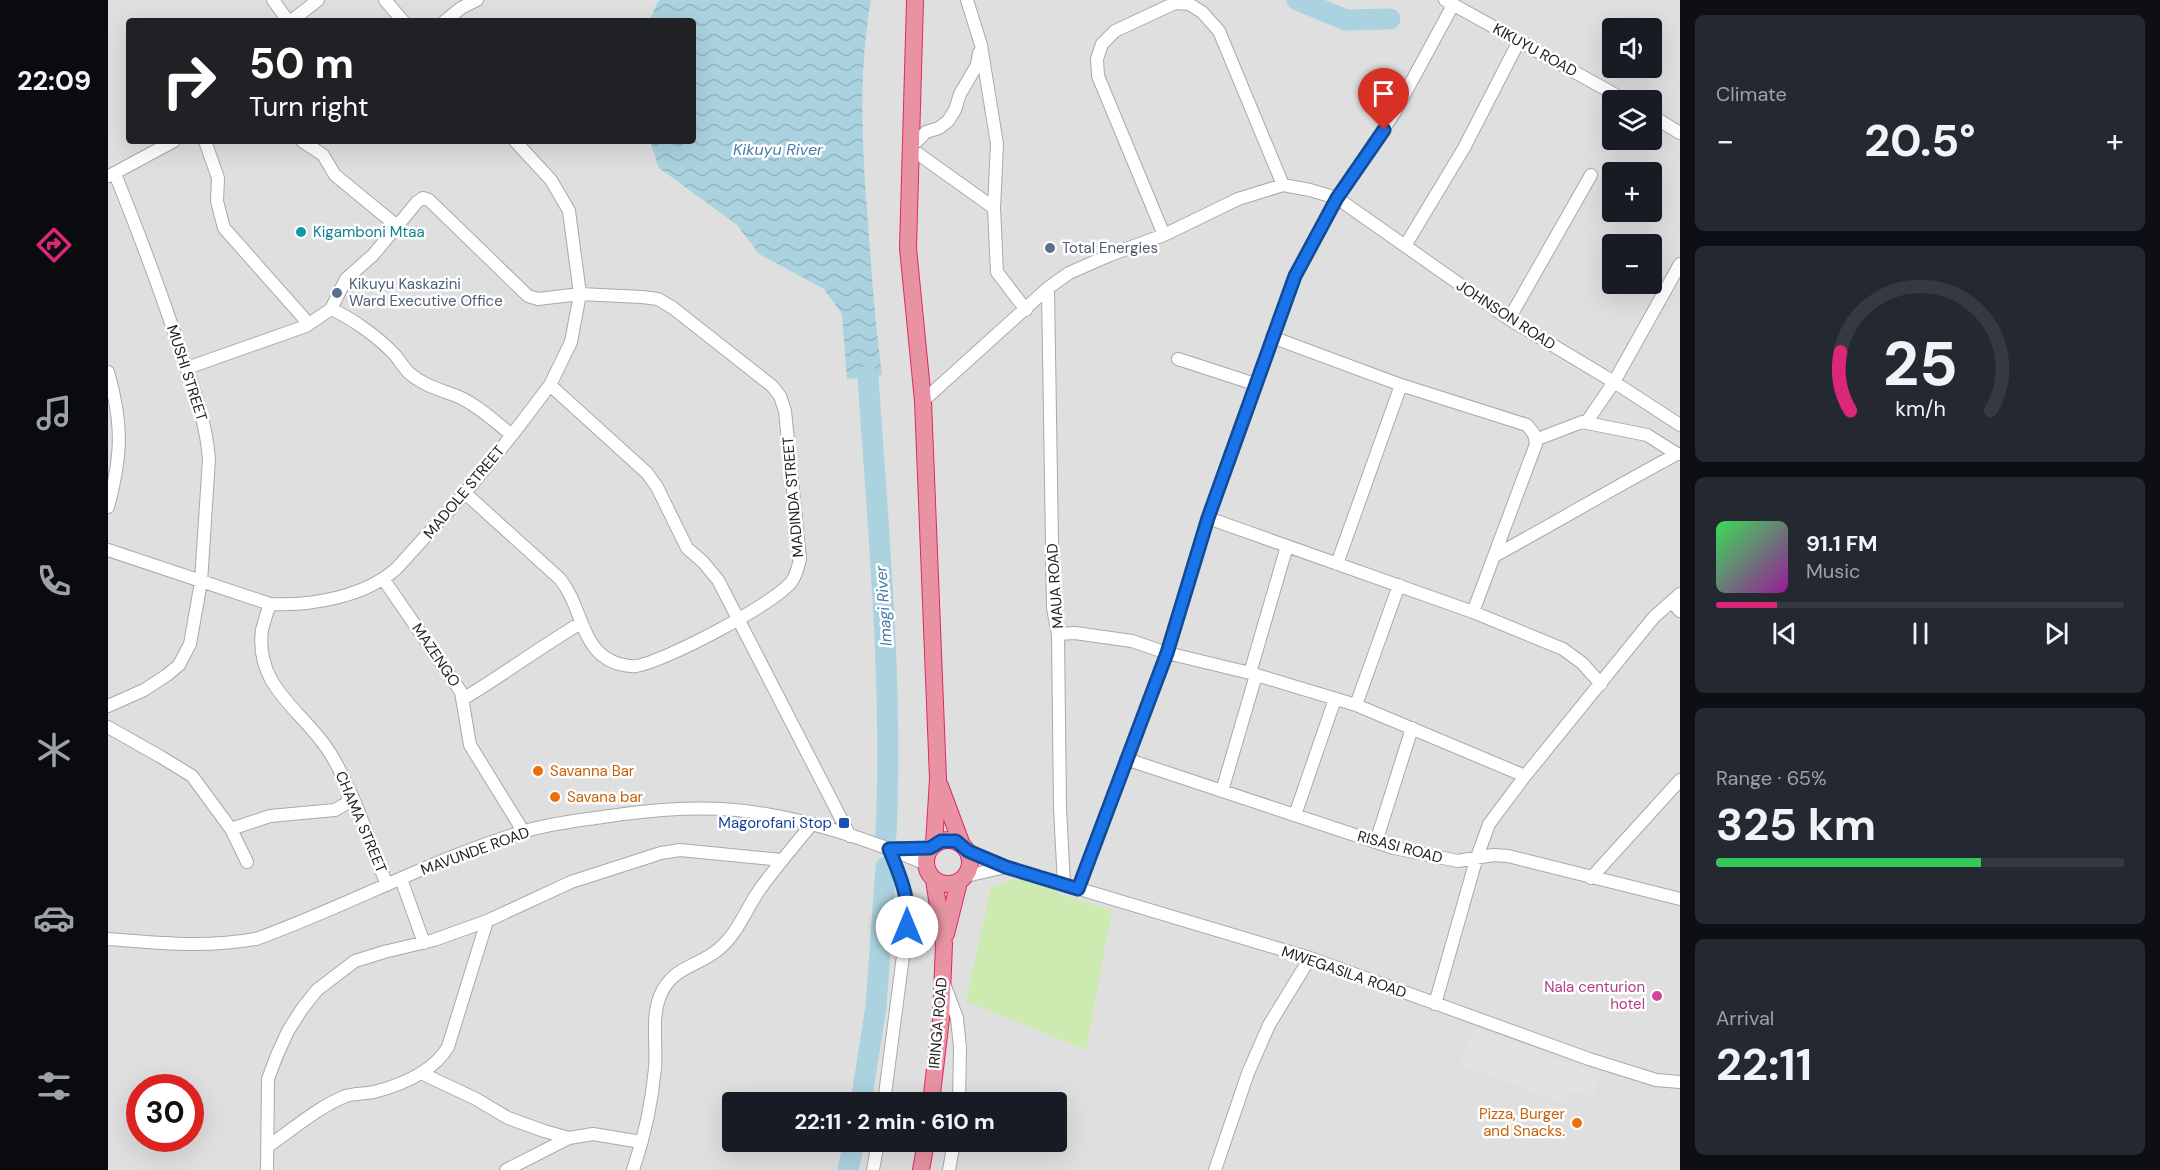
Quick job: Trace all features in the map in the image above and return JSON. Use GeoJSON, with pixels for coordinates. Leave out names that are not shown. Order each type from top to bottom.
{"type":"FeatureCollection","features":[{"type":"Feature","properties":{"kind":"highway"},"geometry":{"type":"LineString","coordinates":[[915,0],[908,248],[923,401],[938,779],[932,846],[926,855],[926,864],[928,873],[934,880],[951,885],[962,879],[970,869],[971,860],[938,779]]}},
{"type":"Feature","properties":{"kind":"highway"},"geometry":{"type":"LineString","coordinates":[[932,846],[948,839],[965,848]]}},
{"type":"Feature","properties":{"kind":"highway"},"geometry":{"type":"LineString","coordinates":[[944,944],[962,879]]}},
{"type":"Feature","properties":{"kind":"highway"},"geometry":{"type":"LineString","coordinates":[[934,880],[944,944]]}},
{"type":"Feature","properties":{"kind":"highway","name":"IRINGA ROAD"},"geometry":{"type":"LineString","coordinates":[[932,1092],[941,1019],[944,944]]}},
{"type":"Feature","properties":{"kind":"highway"},"geometry":{"type":"LineString","coordinates":[[921,1170],[924,1152]]}},
{"type":"Feature","properties":{"kind":"street"},"geometry":{"type":"LineString","coordinates":[[273,0],[287,18]]}},
{"type":"Feature","properties":{"kind":"street"},"geometry":{"type":"LineString","coordinates":[[293,18],[318,0]]}},
{"type":"Feature","properties":{"kind":"street"},"geometry":{"type":"LineString","coordinates":[[385,0],[400,18]]}},
{"type":"Feature","properties":{"kind":"street"},"geometry":{"type":"LineString","coordinates":[[449,18],[461,8],[477,0]]}},
{"type":"Feature","properties":{"kind":"street"},"geometry":{"type":"LineString","coordinates":[[1078,889],[1167,653],[1208,518],[1295,276],[1337,198],[1395,112],[1449,2]]}},
{"type":"Feature","properties":{"kind":"street","name":"KIKUYU ROAD"},"geometry":{"type":"LineString","coordinates":[[1449,2],[1607,90]]}},
{"type":"Feature","properties":{"kind":"street"},"geometry":{"type":"LineString","coordinates":[[971,3],[981,45],[997,144],[994,208],[997,272],[1026,310]]}},
{"type":"Feature","properties":{"kind":"street"},"geometry":{"type":"LineString","coordinates":[[1164,235],[1098,76],[1097,59],[1102,44],[1115,31],[1175,3],[1189,4],[1203,12],[1219,31],[1283,185]]}},
{"type":"Feature","properties":{"kind":"street"},"geometry":{"type":"LineString","coordinates":[[1405,246],[1464,148],[1519,40]]}},
{"type":"Feature","properties":{"kind":"street"},"geometry":{"type":"LineString","coordinates":[[981,45],[976,65],[948,121],[939,128],[926,132],[910,148],[994,208]]}},
{"type":"Feature","properties":{"kind":"street"},"geometry":{"type":"LineString","coordinates":[[1662,122],[1680,133]]}},
{"type":"Feature","properties":{"kind":"street"},"geometry":{"type":"LineString","coordinates":[[111,175],[168,144]]}},
{"type":"Feature","properties":{"kind":"street"},"geometry":{"type":"LineString","coordinates":[[206,144],[218,178],[218,201],[224,228],[309,324]]}},
{"type":"Feature","properties":{"kind":"street"},"geometry":{"type":"LineString","coordinates":[[187,368],[309,324],[331,309],[346,279],[373,255],[397,226],[335,175],[323,155],[306,144]]}},
{"type":"Feature","properties":{"kind":"street","name":"MADOLE STREET"},"geometry":{"type":"LineString","coordinates":[[108,550],[270,604],[286,605],[317,601],[351,593],[384,580],[396,569],[465,493],[512,435],[550,385],[571,342],[580,294],[569,211],[561,193],[518,144]]}},
{"type":"Feature","properties":{"kind":"street","name":"MUSHI STREET"},"geometry":{"type":"LineString","coordinates":[[108,706],[144,690],[179,665],[190,644],[201,582],[209,459],[208,440],[187,368],[153,269],[111,175]]}},
{"type":"Feature","properties":{"kind":"street"},"geometry":{"type":"LineString","coordinates":[[1509,320],[1591,175]]}},
{"type":"Feature","properties":{"kind":"street"},"geometry":{"type":"LineString","coordinates":[[923,401],[1048,288],[1069,273],[1164,235],[1238,199],[1283,185],[1337,198]]}},
{"type":"Feature","properties":{"kind":"street","name":"MADINDA STREET"},"geometry":{"type":"LineString","coordinates":[[397,226],[417,202],[423,198],[429,200],[528,296],[538,299],[580,294],[658,299],[673,308],[772,386],[780,396],[785,411],[800,559],[798,570],[788,585],[737,620],[658,660],[634,666],[620,664],[604,658],[581,623],[570,595],[560,579],[465,493]]}},
{"type":"Feature","properties":{"kind":"street","name":"JOHNSON ROAD"},"geometry":{"type":"LineString","coordinates":[[1337,198],[1509,320],[1680,424]]}},
{"type":"Feature","properties":{"kind":"street"},"geometry":{"type":"LineString","coordinates":[[1586,423],[1614,382],[1680,264]]}},
{"type":"Feature","properties":{"kind":"street","name":"MAUA ROAD"},"geometry":{"type":"LineString","coordinates":[[1048,288],[1053,608],[1058,634],[1060,808],[1064,885]]}},
{"type":"Feature","properties":{"kind":"street"},"geometry":{"type":"LineString","coordinates":[[331,309],[342,314],[376,339],[409,373],[432,388],[460,398],[480,409],[512,435]]}},
{"type":"Feature","properties":{"kind":"street"},"geometry":{"type":"LineString","coordinates":[[1272,337],[1401,386],[1527,425],[1534,434],[1536,444],[1473,612]]}},
{"type":"Feature","properties":{"kind":"street"},"geometry":{"type":"LineString","coordinates":[[1178,359],[1255,384]]}},
{"type":"Feature","properties":{"kind":"street"},"geometry":{"type":"LineString","coordinates":[[108,372],[116,398],[120,437],[118,472],[108,507]]}},
{"type":"Feature","properties":{"kind":"street"},"geometry":{"type":"LineString","coordinates":[[550,385],[647,473],[657,487],[687,548],[718,580],[850,836]]}},
{"type":"Feature","properties":{"kind":"street"},"geometry":{"type":"LineString","coordinates":[[1337,564],[1401,386]]}},
{"type":"Feature","properties":{"kind":"street"},"geometry":{"type":"LineString","coordinates":[[1535,440],[1582,422],[1647,435],[1678,454]]}},
{"type":"Feature","properties":{"kind":"street"},"geometry":{"type":"LineString","coordinates":[[1494,556],[1598,500],[1640,472],[1678,454]]}},
{"type":"Feature","properties":{"kind":"street"},"geometry":{"type":"LineString","coordinates":[[1208,518],[1473,612],[1563,649],[1582,663],[1601,684]]}},
{"type":"Feature","properties":{"kind":"street"},"geometry":{"type":"LineString","coordinates":[[1222,790],[1287,546]]}},
{"type":"Feature","properties":{"kind":"street","name":"MAZENGO"},"geometry":{"type":"LineString","coordinates":[[384,580],[456,681],[463,699],[464,720],[470,745],[523,831]]}},
{"type":"Feature","properties":{"kind":"street"},"geometry":{"type":"LineString","coordinates":[[1356,705],[1399,585]]}},
{"type":"Feature","properties":{"kind":"street"},"geometry":{"type":"LineString","coordinates":[[1435,1004],[1476,860],[1489,824],[1654,617],[1677,603]]}},
{"type":"Feature","properties":{"kind":"street","name":"CHAMA STREET"},"geometry":{"type":"LineString","coordinates":[[270,604],[262,631],[263,663],[270,680],[332,756],[349,788],[387,885]]}},
{"type":"Feature","properties":{"kind":"street"},"geometry":{"type":"LineString","coordinates":[[463,699],[581,623]]}},
{"type":"Feature","properties":{"kind":"street"},"geometry":{"type":"LineString","coordinates":[[1058,634],[1075,633],[1132,641],[1167,653],[1253,674],[1356,705],[1525,776]]}},
{"type":"Feature","properties":{"kind":"street"},"geometry":{"type":"LineString","coordinates":[[1295,815],[1335,699]]}},
{"type":"Feature","properties":{"kind":"street"},"geometry":{"type":"LineString","coordinates":[[108,727],[192,776],[231,829],[247,862]]}},
{"type":"Feature","properties":{"kind":"street"},"geometry":{"type":"LineString","coordinates":[[1376,842],[1412,728]]}},
{"type":"Feature","properties":{"kind":"street","name":"RISASI ROAD"},"geometry":{"type":"LineString","coordinates":[[1126,759],[1376,842],[1441,859],[1458,861],[1476,860],[1493,855],[1508,856],[1680,899]]}},
{"type":"Feature","properties":{"kind":"street"},"geometry":{"type":"LineString","coordinates":[[1591,878],[1680,780]]}},
{"type":"Feature","properties":{"kind":"street"},"geometry":{"type":"LineString","coordinates":[[231,829],[270,816],[335,810],[347,803],[349,788]]}},
{"type":"Feature","properties":{"kind":"street","name":"MAVUNDE ROAD"},"geometry":{"type":"LineString","coordinates":[[108,939],[184,945],[223,945],[256,939],[458,855],[523,831],[568,822],[676,808],[756,812],[850,836],[926,864]]}},
{"type":"Feature","properties":{"kind":"street"},"geometry":{"type":"LineString","coordinates":[[633,1170],[641,1142],[655,1068],[655,1011],[665,984],[683,969],[718,950],[740,923],[760,889],[811,825]]}},
{"type":"Feature","properties":{"kind":"street"},"geometry":{"type":"LineString","coordinates":[[885,1092],[909,910],[904,887],[889,849],[932,846]]}},
{"type":"Feature","properties":{"kind":"street","name":"MWEGASILA ROAD"},"geometry":{"type":"LineString","coordinates":[[965,848],[1006,867],[1310,958],[1589,1059],[1656,1080],[1680,1082]]}},
{"type":"Feature","properties":{"kind":"street"},"geometry":{"type":"LineString","coordinates":[[267,1170],[268,1079],[288,1031],[317,990],[355,961],[424,943],[487,921],[571,882],[662,853],[680,850],[782,860]]}},
{"type":"Feature","properties":{"kind":"street"},"geometry":{"type":"LineString","coordinates":[[962,879],[1006,867]]}},
{"type":"Feature","properties":{"kind":"street"},"geometry":{"type":"LineString","coordinates":[[402,879],[424,943]]}},
{"type":"Feature","properties":{"kind":"street"},"geometry":{"type":"LineString","coordinates":[[267,1147],[308,1118],[346,1096],[374,1092],[422,1073],[443,1056],[448,1047],[487,921]]}},
{"type":"Feature","properties":{"kind":"street"},"geometry":{"type":"LineString","coordinates":[[1215,1170],[1248,1073],[1269,1025],[1310,958]]}},
{"type":"Feature","properties":{"kind":"street"},"geometry":{"type":"LineString","coordinates":[[942,977],[957,1018],[960,1048],[959,1092]]}},
{"type":"Feature","properties":{"kind":"street"},"geometry":{"type":"LineString","coordinates":[[422,1073],[476,1099],[508,1118],[569,1138]]}},
{"type":"Feature","properties":{"kind":"street"},"geometry":{"type":"LineString","coordinates":[[506,1170],[569,1138],[593,1134],[641,1142]]}},
{"type":"Feature","properties":{"kind":"street"},"geometry":{"type":"LineString","coordinates":[[873,1170],[876,1152]]}},
{"type":"Feature","properties":{"kind":"street"},"geometry":{"type":"LineString","coordinates":[[949,1170],[952,1152]]}},
{"type":"Feature","properties":{"kind":"shaded area"},"geometry":{"type":"Polygon","coordinates":[[[108,0],[1680,0],[1680,1170],[108,1170],[108,0]]]}},
{"type":"Feature","properties":{"kind":"shaded area"},"geometry":{"type":"Polygon","coordinates":[[[1474,1029],[1601,1074],[1592,1098],[1572,1091],[1567,1104],[1460,1065],[1474,1029]]]}},
{"type":"Feature","properties":{"kind":"green space"},"geometry":{"type":"Polygon","coordinates":[[[1016,879],[1054,888],[1062,895],[1112,911],[1086,1050],[966,1001],[991,887],[1016,879]]]}},
{"type":"Feature","properties":{"kind":"water","name":"Kikuyu River"},"geometry":{"type":"Polygon","coordinates":[[[659,0],[871,0],[864,56],[863,140],[874,300],[882,375],[847,379],[842,314],[824,289],[759,254],[737,225],[659,168],[651,144],[696,144],[696,18],[650,18],[659,0]]]}},
{"type":"Feature","properties":{"kind":"waterway","name":"Kikuyu River"},"geometry":{"type":"LineString","coordinates":[[1297,0],[1346,20],[1390,19]]}},
{"type":"Feature","properties":{"kind":"waterway","name":"Imagi River"},"geometry":{"type":"LineString","coordinates":[[868,376],[886,663],[888,720],[886,835]]}},
{"type":"Feature","properties":{"kind":"waterway","name":"Imagi River"},"geometry":{"type":"LineString","coordinates":[[863,1092],[876,1007],[886,867]]}},
{"type":"Feature","properties":{"kind":"waterway","name":"Imagi River"},"geometry":{"type":"LineString","coordinates":[[848,1170],[852,1152]]}},
{"type":"Feature","properties":{"kind":"place","name":"Kigamboni Mtaa"},"geometry":{"type":"Point","coordinates":[301,232]}},
{"type":"Feature","properties":{"kind":"place","name":"Total Energies"},"geometry":{"type":"Point","coordinates":[1050,248]}},
{"type":"Feature","properties":{"kind":"place","name":"Kikuyu Kaskazini Ward Executive Office"},"geometry":{"type":"Point","coordinates":[337,293]}},
{"type":"Feature","properties":{"kind":"place","name":"Savanna Bar"},"geometry":{"type":"Point","coordinates":[538,771]}},
{"type":"Feature","properties":{"kind":"place","name":"Savana bar"},"geometry":{"type":"Point","coordinates":[555,797]}},
{"type":"Feature","properties":{"kind":"place","name":"Magorofani Stop"},"geometry":{"type":"Point","coordinates":[844,823]}},
{"type":"Feature","properties":{"kind":"place","name":"Nala centurion hotel"},"geometry":{"type":"Point","coordinates":[1657,996]}},
{"type":"Feature","properties":{"kind":"place","name":"Pizza, Burger and Snacks."},"geometry":{"type":"Point","coordinates":[1577,1123]}},
{"type":"Feature","properties":{"kind":"route"},"geometry":{"type":"LineString","coordinates":[[907,927],[909,910],[906,894],[889,849],[930,848],[948,839],[962,844],[968,851],[1006,867],[1078,889],[1167,653],[1208,518],[1295,276],[1337,198],[1384,130]]}}]}
